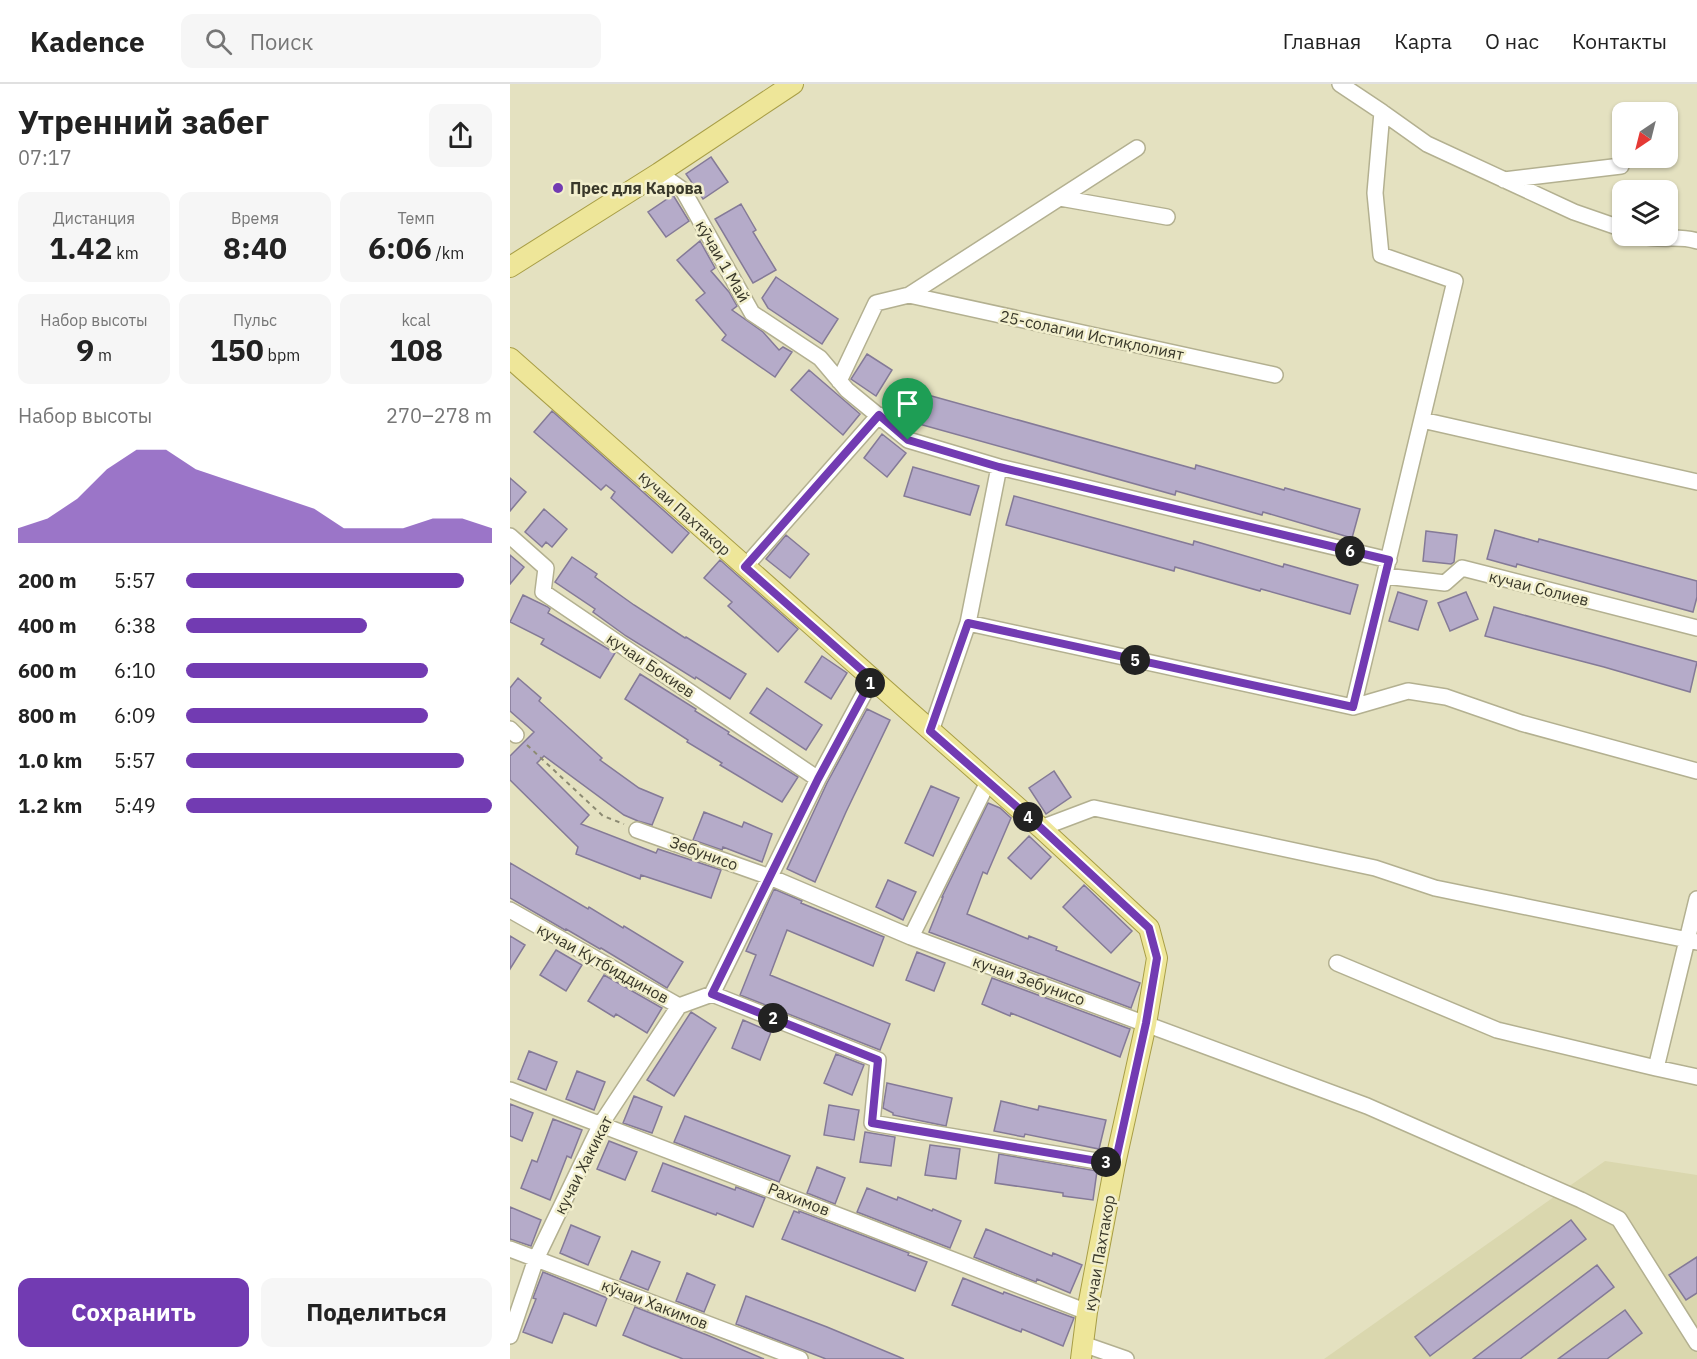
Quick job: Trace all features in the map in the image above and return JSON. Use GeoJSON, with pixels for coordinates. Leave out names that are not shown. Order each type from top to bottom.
{"type":"FeatureCollection","features":[{"type":"Feature","properties":{"kind":"main road"},"geometry":{"type":"LineString","coordinates":[[510,267],[659,173],[793,84]]}},
{"type":"Feature","properties":{"kind":"main road","name":"кучаи Пахтакор"},"geometry":{"type":"LineString","coordinates":[[510,358],[1041,828],[1149,928],[1157,958],[1146,1023],[1115,1164],[1087,1312],[1082,1352]]}},
{"type":"Feature","properties":{"kind":"street"},"geometry":{"type":"LineString","coordinates":[[1340,84],[1427,144],[1574,212],[1612,225]]}},
{"type":"Feature","properties":{"kind":"street"},"geometry":{"type":"LineString","coordinates":[[1353,707],[1455,281],[1381,255],[1375,193],[1382,112]]}},
{"type":"Feature","properties":{"kind":"street","name":"25-солагии Истиқлолият"},"geometry":{"type":"LineString","coordinates":[[839,381],[876,303],[909,295],[1137,148]]}},
{"type":"Feature","properties":{"kind":"street"},"geometry":{"type":"LineString","coordinates":[[1504,180],[1612,167]]}},
{"type":"Feature","properties":{"kind":"street","name":"кӯчаи 1 Май"},"geometry":{"type":"LineString","coordinates":[[659,173],[683,190],[753,313],[820,358],[847,390],[908,440],[999,467],[1389,560]]}},
{"type":"Feature","properties":{"kind":"street"},"geometry":{"type":"LineString","coordinates":[[1060,198],[1167,217]]}},
{"type":"Feature","properties":{"kind":"street"},"geometry":{"type":"LineString","coordinates":[[1678,237],[1693,236]]}},
{"type":"Feature","properties":{"kind":"street","name":"25-солагии Истиқлолият"},"geometry":{"type":"LineString","coordinates":[[909,295],[1275,375]]}},
{"type":"Feature","properties":{"kind":"street"},"geometry":{"type":"LineString","coordinates":[[745,567],[879,415]]}},
{"type":"Feature","properties":{"kind":"street"},"geometry":{"type":"LineString","coordinates":[[1422,420],[1697,482]]}},
{"type":"Feature","properties":{"kind":"street"},"geometry":{"type":"LineString","coordinates":[[930,731],[968,623],[999,467]]}},
{"type":"Feature","properties":{"kind":"street","name":"кучаи Бокиев"},"geometry":{"type":"LineString","coordinates":[[510,536],[546,568],[543,592],[818,779]]}},
{"type":"Feature","properties":{"kind":"street","name":"кучаи Солиев"},"geometry":{"type":"LineString","coordinates":[[1385,576],[1445,583],[1461,568],[1697,628]]}},
{"type":"Feature","properties":{"kind":"street"},"geometry":{"type":"LineString","coordinates":[[968,623],[1353,707],[1408,691],[1446,698],[1521,723],[1697,771]]}},
{"type":"Feature","properties":{"kind":"street"},"geometry":{"type":"LineString","coordinates":[[872,679],[818,779],[712,994],[878,1060],[872,1123],[1115,1164]]}},
{"type":"Feature","properties":{"kind":"street"},"geometry":{"type":"LineString","coordinates":[[911,937],[988,782]]}},
{"type":"Feature","properties":{"kind":"street"},"geometry":{"type":"LineString","coordinates":[[1041,828],[1094,808],[1375,868],[1435,888],[1692,941]]}},
{"type":"Feature","properties":{"kind":"street","name":"Зебунисо"},"geometry":{"type":"LineString","coordinates":[[638,830],[770,877]]}},
{"type":"Feature","properties":{"kind":"street","name":"кучаи Зебунисо"},"geometry":{"type":"LineString","coordinates":[[770,877],[911,937],[1367,1106],[1571,1195],[1619,1220],[1697,1343]]}},
{"type":"Feature","properties":{"kind":"street"},"geometry":{"type":"LineString","coordinates":[[1656,1068],[1692,941],[1697,899]]}},
{"type":"Feature","properties":{"kind":"street","name":"кучаи Кутбиддинов"},"geometry":{"type":"LineString","coordinates":[[510,910],[679,1006],[712,994]]}},
{"type":"Feature","properties":{"kind":"street"},"geometry":{"type":"LineString","coordinates":[[1337,963],[1497,1030],[1697,1077]]}},
{"type":"Feature","properties":{"kind":"street","name":"кучаи Хакикат"},"geometry":{"type":"LineString","coordinates":[[510,1336],[536,1259],[601,1124],[679,1006]]}},
{"type":"Feature","properties":{"kind":"street","name":"Рахимов"},"geometry":{"type":"LineString","coordinates":[[510,1090],[762,1185],[1087,1312]]}},
{"type":"Feature","properties":{"kind":"street","name":"кӯчаи Хакимов"},"geometry":{"type":"LineString","coordinates":[[510,1249],[800,1359]]}},
{"type":"Feature","properties":{"kind":"street"},"geometry":{"type":"LineString","coordinates":[[1082,1352],[1126,1359]]}},
{"type":"Feature","properties":{"kind":"path"},"geometry":{"type":"LineString","coordinates":[[513,732],[603,816],[638,830]]}},
{"type":"Feature","properties":{"kind":"shaded area"},"geometry":{"type":"Polygon","coordinates":[[[1605,1161],[1697,1175],[1697,1359],[1324,1359],[1605,1161]]]}},
{"type":"Feature","properties":{"kind":"building"},"geometry":{"type":"Polygon","coordinates":[[[711,157],[728,182],[703,199],[686,174],[711,157]]]}},
{"type":"Feature","properties":{"kind":"building"},"geometry":{"type":"Polygon","coordinates":[[[673,195],[689,221],[666,237],[648,212],[673,195]]]}},
{"type":"Feature","properties":{"kind":"building"},"geometry":{"type":"Polygon","coordinates":[[[741,204],[756,230],[753,232],[776,270],[753,283],[715,219],[741,204]]]}},
{"type":"Feature","properties":{"kind":"building"},"geometry":{"type":"Polygon","coordinates":[[[700,241],[715,268],[711,271],[729,292],[737,306],[732,310],[763,332],[779,350],[783,347],[792,352],[775,377],[722,340],[726,335],[696,300],[705,293],[677,260],[700,241]]]}},
{"type":"Feature","properties":{"kind":"building"},"geometry":{"type":"Polygon","coordinates":[[[776,277],[838,319],[822,344],[768,308],[762,298],[776,277]]]}},
{"type":"Feature","properties":{"kind":"building"},"geometry":{"type":"Polygon","coordinates":[[[867,354],[892,370],[876,396],[851,379],[867,354]]]}},
{"type":"Feature","properties":{"kind":"building"},"geometry":{"type":"Polygon","coordinates":[[[809,370],[860,414],[843,435],[791,390],[809,370]]]}},
{"type":"Feature","properties":{"kind":"building"},"geometry":{"type":"Polygon","coordinates":[[[928,395],[1195,469],[1196,465],[1360,509],[1352,538],[1263,512],[1262,515],[1176,491],[1175,495],[919,424],[928,395]]]}},
{"type":"Feature","properties":{"kind":"building"},"geometry":{"type":"Polygon","coordinates":[[[552,411],[689,533],[672,553],[611,498],[615,492],[606,485],[601,490],[534,432],[552,411]]]}},
{"type":"Feature","properties":{"kind":"building"},"geometry":{"type":"Polygon","coordinates":[[[882,434],[906,453],[887,477],[864,458],[882,434]]]}},
{"type":"Feature","properties":{"kind":"building"},"geometry":{"type":"Polygon","coordinates":[[[913,467],[979,486],[970,515],[904,496],[913,467]]]}},
{"type":"Feature","properties":{"kind":"building"},"geometry":{"type":"Polygon","coordinates":[[[510,478],[526,492],[510,511],[510,478]]]}},
{"type":"Feature","properties":{"kind":"building"},"geometry":{"type":"Polygon","coordinates":[[[1014,496],[1193,545],[1194,541],[1283,567],[1284,564],[1358,585],[1350,614],[1175,567],[1174,571],[1006,525],[1014,496]]]}},
{"type":"Feature","properties":{"kind":"building"},"geometry":{"type":"Polygon","coordinates":[[[544,509],[567,529],[552,547],[546,542],[542,547],[525,532],[544,509]]]}},
{"type":"Feature","properties":{"kind":"building"},"geometry":{"type":"Polygon","coordinates":[[[1495,530],[1538,542],[1539,539],[1697,581],[1697,597],[1693,612],[1517,564],[1516,567],[1487,559],[1495,530]]]}},
{"type":"Feature","properties":{"kind":"building"},"geometry":{"type":"Polygon","coordinates":[[[1426,531],[1457,535],[1454,562],[1451,564],[1423,561],[1426,531]]]}},
{"type":"Feature","properties":{"kind":"building"},"geometry":{"type":"Polygon","coordinates":[[[786,535],[809,554],[790,578],[766,559],[786,535]]]}},
{"type":"Feature","properties":{"kind":"building"},"geometry":{"type":"Polygon","coordinates":[[[510,555],[524,567],[510,584],[510,555]]]}},
{"type":"Feature","properties":{"kind":"building"},"geometry":{"type":"Polygon","coordinates":[[[572,557],[597,574],[595,577],[634,605],[746,674],[730,699],[626,636],[593,612],[595,609],[555,582],[572,557]]]}},
{"type":"Feature","properties":{"kind":"building"},"geometry":{"type":"Polygon","coordinates":[[[720,560],[798,629],[778,652],[728,606],[732,602],[704,578],[720,560]]]}},
{"type":"Feature","properties":{"kind":"building"},"geometry":{"type":"Polygon","coordinates":[[[1398,592],[1427,601],[1418,630],[1389,621],[1398,592]]]}},
{"type":"Feature","properties":{"kind":"building"},"geometry":{"type":"Polygon","coordinates":[[[1466,592],[1478,619],[1450,631],[1438,603],[1466,592]]]}},
{"type":"Feature","properties":{"kind":"building"},"geometry":{"type":"Polygon","coordinates":[[[523,595],[548,607],[550,609],[548,613],[615,653],[600,678],[541,644],[544,639],[510,622],[523,595]]]}},
{"type":"Feature","properties":{"kind":"building"},"geometry":{"type":"Polygon","coordinates":[[[1494,607],[1697,662],[1690,692],[1485,636],[1494,607]]]}},
{"type":"Feature","properties":{"kind":"building"},"geometry":{"type":"Polygon","coordinates":[[[822,656],[847,673],[831,699],[805,682],[822,656]]]}},
{"type":"Feature","properties":{"kind":"building"},"geometry":{"type":"Polygon","coordinates":[[[640,674],[696,709],[695,711],[729,732],[728,734],[798,777],[782,802],[720,765],[722,763],[625,699],[640,674]]]}},
{"type":"Feature","properties":{"kind":"building"},"geometry":{"type":"Polygon","coordinates":[[[518,678],[541,698],[539,701],[602,758],[600,760],[639,788],[663,798],[652,825],[638,821],[624,815],[544,756],[537,763],[589,815],[581,824],[656,853],[658,849],[721,870],[711,898],[641,875],[640,879],[576,854],[578,847],[510,780],[510,756],[534,732],[510,711],[510,688],[518,678]]]}},
{"type":"Feature","properties":{"kind":"building"},"geometry":{"type":"Polygon","coordinates":[[[767,688],[822,725],[806,750],[750,713],[767,688]]]}},
{"type":"Feature","properties":{"kind":"building"},"geometry":{"type":"Polygon","coordinates":[[[867,709],[890,720],[815,882],[787,869],[827,783],[867,709]]]}},
{"type":"Feature","properties":{"kind":"building"},"geometry":{"type":"Polygon","coordinates":[[[1054,771],[1071,797],[1046,814],[1029,788],[1054,771]]]}},
{"type":"Feature","properties":{"kind":"building"},"geometry":{"type":"Polygon","coordinates":[[[931,786],[959,798],[933,856],[905,843],[931,786]]]}},
{"type":"Feature","properties":{"kind":"building"},"geometry":{"type":"Polygon","coordinates":[[[988,803],[1000,808],[1011,818],[987,874],[983,872],[967,914],[1028,939],[1029,936],[1057,947],[1056,950],[1140,983],[1131,1008],[929,932],[942,897],[988,803]]]}},
{"type":"Feature","properties":{"kind":"building"},"geometry":{"type":"Polygon","coordinates":[[[704,812],[742,827],[744,822],[772,834],[762,862],[723,847],[722,850],[693,840],[704,812]]]}},
{"type":"Feature","properties":{"kind":"building"},"geometry":{"type":"Polygon","coordinates":[[[1029,836],[1051,857],[1031,879],[1008,858],[1029,836]]]}},
{"type":"Feature","properties":{"kind":"building"},"geometry":{"type":"Polygon","coordinates":[[[510,863],[588,909],[589,907],[623,928],[624,926],[683,962],[667,988],[601,948],[510,898],[510,863]]]}},
{"type":"Feature","properties":{"kind":"building"},"geometry":{"type":"Polygon","coordinates":[[[888,880],[916,892],[903,920],[876,907],[888,880]]]}},
{"type":"Feature","properties":{"kind":"building"},"geometry":{"type":"Polygon","coordinates":[[[1084,885],[1132,931],[1111,953],[1063,907],[1084,885]]]}},
{"type":"Feature","properties":{"kind":"building"},"geometry":{"type":"Polygon","coordinates":[[[774,889],[802,901],[801,903],[884,937],[873,966],[787,930],[770,975],[890,1024],[880,1050],[740,995],[756,955],[746,951],[774,889]]]}},
{"type":"Feature","properties":{"kind":"building"},"geometry":{"type":"Polygon","coordinates":[[[510,936],[525,945],[510,969],[510,936]]]}},
{"type":"Feature","properties":{"kind":"building"},"geometry":{"type":"Polygon","coordinates":[[[556,950],[582,965],[566,991],[540,975],[556,950]]]}},
{"type":"Feature","properties":{"kind":"building"},"geometry":{"type":"Polygon","coordinates":[[[917,952],[945,963],[934,991],[906,980],[917,952]]]}},
{"type":"Feature","properties":{"kind":"building"},"geometry":{"type":"Polygon","coordinates":[[[604,975],[662,1008],[647,1033],[616,1014],[614,1017],[588,1001],[604,975]]]}},
{"type":"Feature","properties":{"kind":"building"},"geometry":{"type":"Polygon","coordinates":[[[992,978],[1130,1029],[1120,1057],[1011,1013],[1010,1016],[982,1004],[992,978]]]}},
{"type":"Feature","properties":{"kind":"building"},"geometry":{"type":"Polygon","coordinates":[[[691,1012],[716,1028],[674,1096],[647,1080],[691,1012]]]}},
{"type":"Feature","properties":{"kind":"building"},"geometry":{"type":"Polygon","coordinates":[[[743,1020],[771,1032],[760,1060],[732,1048],[743,1020]]]}},
{"type":"Feature","properties":{"kind":"building"},"geometry":{"type":"Polygon","coordinates":[[[529,1051],[557,1062],[546,1090],[518,1079],[529,1051]]]}},
{"type":"Feature","properties":{"kind":"building"},"geometry":{"type":"Polygon","coordinates":[[[836,1054],[864,1065],[852,1095],[824,1083],[836,1054]]]}},
{"type":"Feature","properties":{"kind":"building"},"geometry":{"type":"Polygon","coordinates":[[[577,1071],[605,1082],[594,1110],[566,1099],[577,1071]]]}},
{"type":"Feature","properties":{"kind":"building"},"geometry":{"type":"Polygon","coordinates":[[[887,1083],[952,1098],[946,1126],[893,1115],[883,1108],[887,1083]]]}},
{"type":"Feature","properties":{"kind":"building"},"geometry":{"type":"Polygon","coordinates":[[[634,1096],[662,1107],[652,1133],[623,1123],[634,1096]]]}},
{"type":"Feature","properties":{"kind":"building"},"geometry":{"type":"Polygon","coordinates":[[[1001,1101],[1038,1110],[1039,1106],[1106,1120],[1099,1149],[1025,1134],[1024,1137],[994,1131],[1001,1101]]]}},
{"type":"Feature","properties":{"kind":"building"},"geometry":{"type":"Polygon","coordinates":[[[510,1104],[533,1113],[522,1141],[510,1136],[510,1104]]]}},
{"type":"Feature","properties":{"kind":"building"},"geometry":{"type":"Polygon","coordinates":[[[829,1105],[859,1110],[854,1140],[824,1135],[829,1105]]]}},
{"type":"Feature","properties":{"kind":"building"},"geometry":{"type":"Polygon","coordinates":[[[685,1116],[790,1156],[779,1182],[674,1142],[685,1116]]]}},
{"type":"Feature","properties":{"kind":"building"},"geometry":{"type":"Polygon","coordinates":[[[553,1119],[582,1130],[571,1158],[567,1156],[550,1200],[521,1188],[532,1160],[537,1162],[553,1119]]]}},
{"type":"Feature","properties":{"kind":"building"},"geometry":{"type":"Polygon","coordinates":[[[865,1132],[895,1137],[891,1166],[860,1162],[865,1132]]]}},
{"type":"Feature","properties":{"kind":"building"},"geometry":{"type":"Polygon","coordinates":[[[609,1141],[637,1152],[625,1180],[597,1169],[609,1141]]]}},
{"type":"Feature","properties":{"kind":"building"},"geometry":{"type":"Polygon","coordinates":[[[930,1145],[960,1149],[956,1179],[925,1175],[930,1145]]]}},
{"type":"Feature","properties":{"kind":"building"},"geometry":{"type":"Polygon","coordinates":[[[999,1154],[1097,1171],[1093,1200],[995,1183],[999,1154]]]}},
{"type":"Feature","properties":{"kind":"building"},"geometry":{"type":"Polygon","coordinates":[[[663,1163],[735,1190],[736,1187],[765,1198],[753,1227],[652,1191],[663,1163]]]}},
{"type":"Feature","properties":{"kind":"building"},"geometry":{"type":"Polygon","coordinates":[[[817,1167],[845,1178],[835,1204],[807,1193],[817,1167]]]}},
{"type":"Feature","properties":{"kind":"building"},"geometry":{"type":"Polygon","coordinates":[[[867,1188],[897,1200],[898,1197],[932,1211],[933,1209],[961,1221],[950,1248],[857,1212],[867,1188]]]}},
{"type":"Feature","properties":{"kind":"building"},"geometry":{"type":"Polygon","coordinates":[[[510,1207],[541,1220],[531,1246],[510,1239],[510,1207]]]}},
{"type":"Feature","properties":{"kind":"building"},"geometry":{"type":"Polygon","coordinates":[[[794,1211],[909,1253],[908,1255],[927,1262],[915,1291],[782,1239],[794,1211]]]}},
{"type":"Feature","properties":{"kind":"building"},"geometry":{"type":"Polygon","coordinates":[[[1571,1220],[1586,1239],[1430,1356],[1415,1337],[1571,1220]]]}},
{"type":"Feature","properties":{"kind":"building"},"geometry":{"type":"Polygon","coordinates":[[[571,1225],[600,1237],[588,1265],[560,1253],[571,1225]]]}},
{"type":"Feature","properties":{"kind":"building"},"geometry":{"type":"Polygon","coordinates":[[[986,1229],[1052,1256],[1053,1253],[1082,1265],[1070,1293],[974,1257],[986,1229]]]}},
{"type":"Feature","properties":{"kind":"building"},"geometry":{"type":"Polygon","coordinates":[[[632,1251],[660,1262],[648,1290],[620,1279],[632,1251]]]}},
{"type":"Feature","properties":{"kind":"building"},"geometry":{"type":"Polygon","coordinates":[[[1697,1257],[1697,1293],[1686,1300],[1669,1275],[1697,1257]]]}},
{"type":"Feature","properties":{"kind":"building"},"geometry":{"type":"Polygon","coordinates":[[[1597,1265],[1614,1287],[1520,1359],[1473,1359],[1597,1265]]]}},
{"type":"Feature","properties":{"kind":"building"},"geometry":{"type":"Polygon","coordinates":[[[543,1272],[607,1298],[596,1326],[564,1313],[552,1343],[523,1332],[536,1299],[533,1298],[543,1272]]]}},
{"type":"Feature","properties":{"kind":"building"},"geometry":{"type":"Polygon","coordinates":[[[687,1273],[715,1285],[704,1312],[676,1301],[687,1273]]]}},
{"type":"Feature","properties":{"kind":"building"},"geometry":{"type":"Polygon","coordinates":[[[963,1278],[1074,1318],[1063,1346],[952,1305],[963,1278]]]}},
{"type":"Feature","properties":{"kind":"building"},"geometry":{"type":"Polygon","coordinates":[[[746,1296],[904,1359],[826,1359],[736,1324],[746,1296]]]}},
{"type":"Feature","properties":{"kind":"building"},"geometry":{"type":"Polygon","coordinates":[[[635,1307],[764,1359],[683,1359],[652,1347],[623,1335],[635,1307]]]}},
{"type":"Feature","properties":{"kind":"building"},"geometry":{"type":"Polygon","coordinates":[[[1625,1310],[1642,1333],[1607,1359],[1558,1359],[1625,1310]]]}},
{"type":"Feature","properties":{"kind":"place","name":"Прес для Карова"},"geometry":{"type":"Point","coordinates":[558,188]}},
{"type":"Feature","properties":{"kind":"route"},"geometry":{"type":"LineString","coordinates":[[879,415],[908,440],[999,467],[1389,560],[1353,707],[968,623],[930,731],[1041,828],[1149,928],[1157,958],[1146,1023],[1115,1164],[872,1123],[878,1060],[712,994],[818,779],[872,679],[745,567],[879,415]]}}]}
